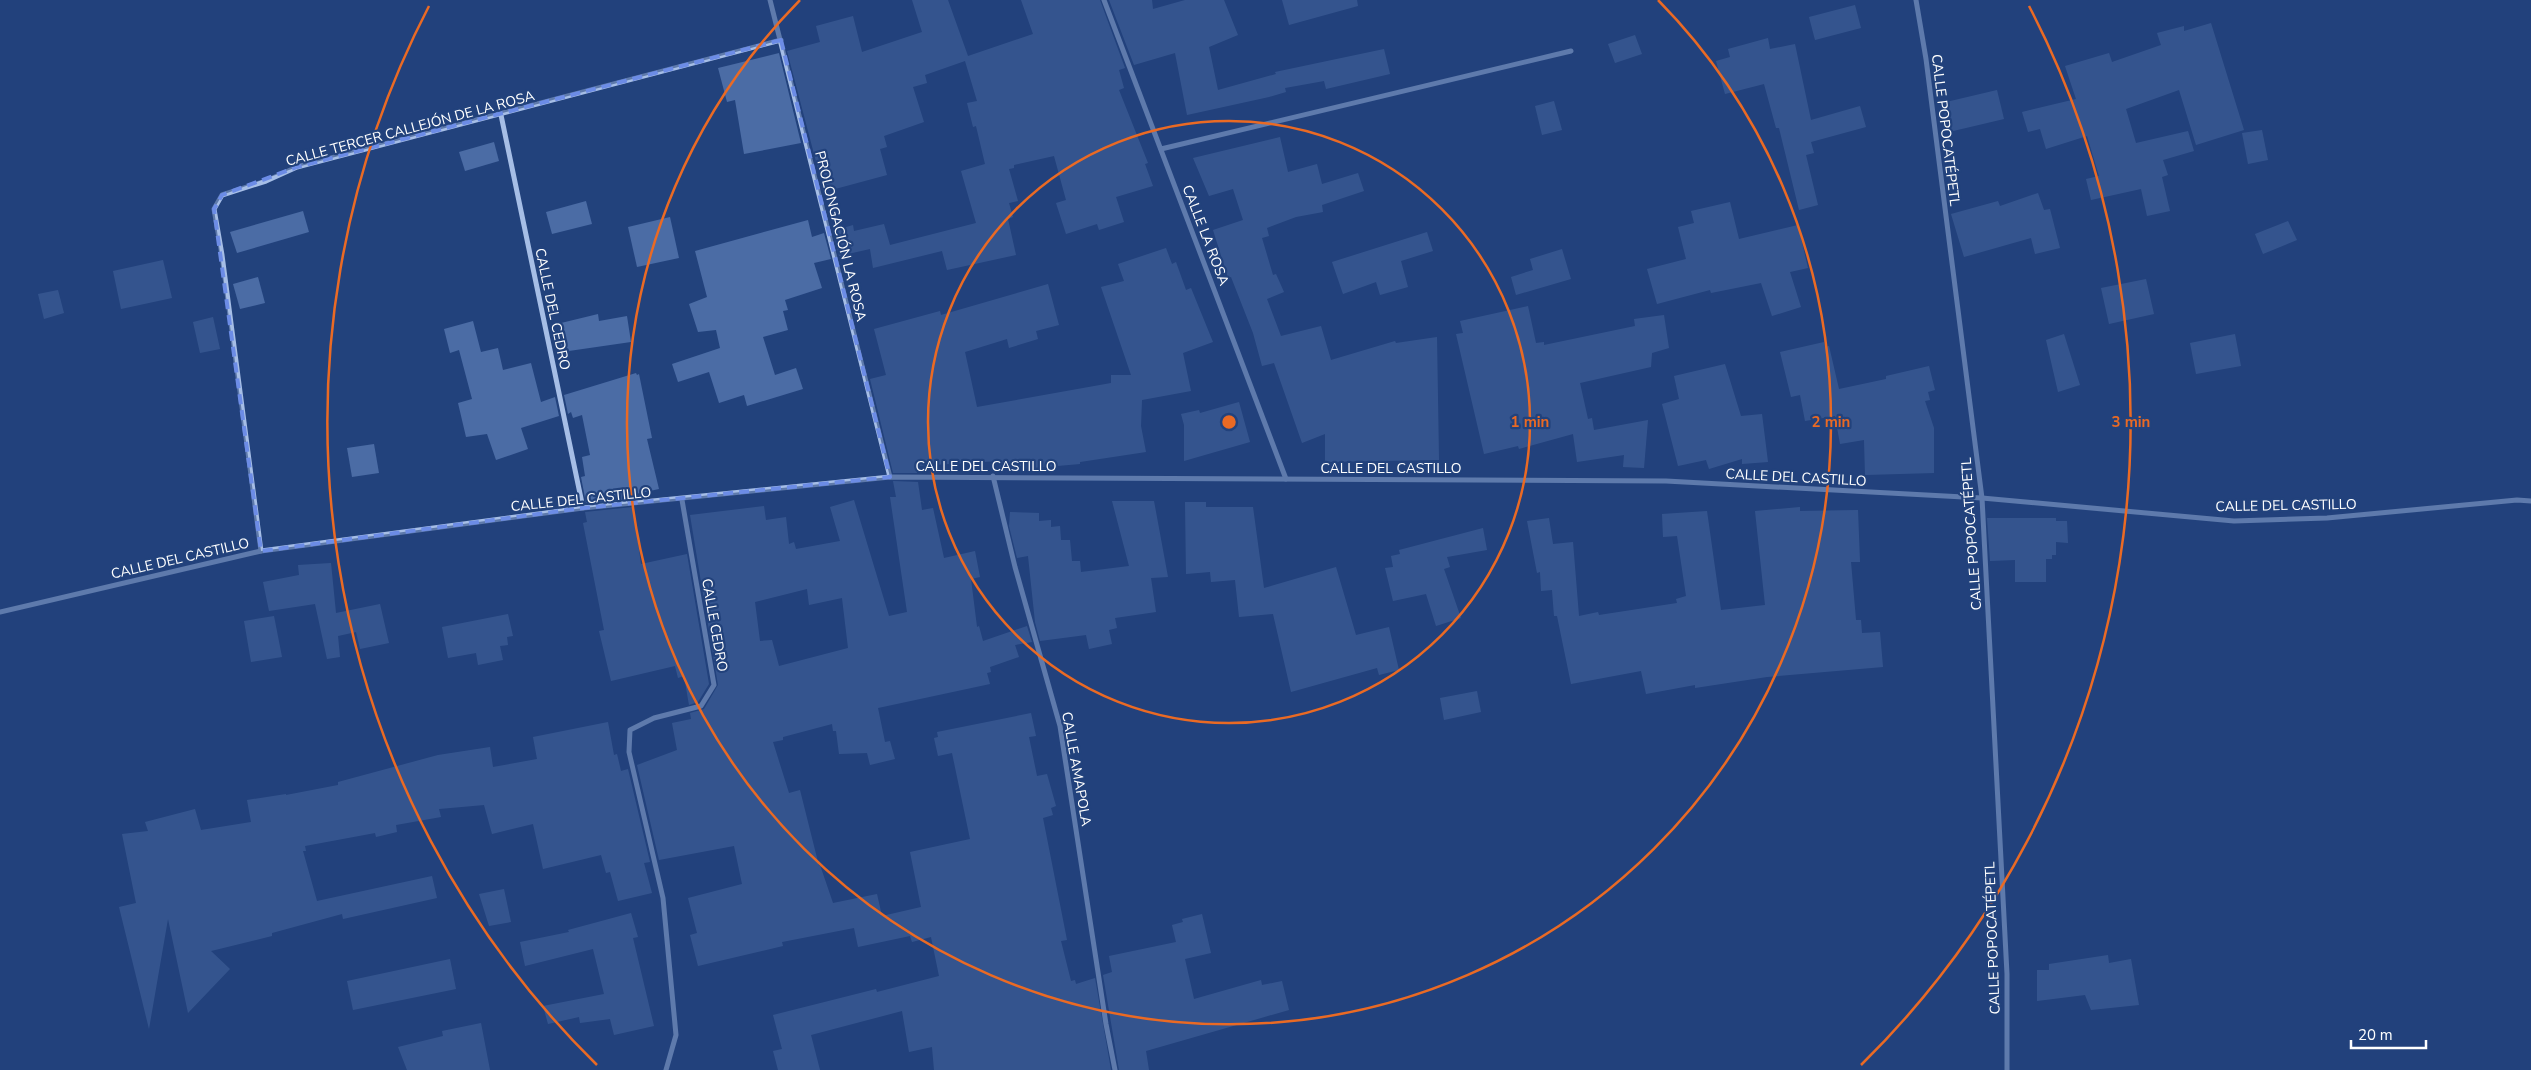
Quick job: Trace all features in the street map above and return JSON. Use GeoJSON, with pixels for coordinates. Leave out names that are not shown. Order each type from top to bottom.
{"type":"FeatureCollection","features":[{"type":"Feature","properties":{"kind":"street","name":"PROLONGACIÓN LA ROSA"},"geometry":{"type":"LineString","coordinates":[[770,0],[890,477]]}},
{"type":"Feature","properties":{"kind":"street","name":"CALLE LA ROSA"},"geometry":{"type":"LineString","coordinates":[[1104,0],[1286,479]]}},
{"type":"Feature","properties":{"kind":"street","name":"CALLE POPOCATÉPETL"},"geometry":{"type":"LineString","coordinates":[[1916,0],[1926,59],[1982,498],[2007,974],[2007,1070]]}},
{"type":"Feature","properties":{"kind":"street","name":"CALLE TERCER CALLEJÓN DE LA ROSA"},"geometry":{"type":"LineString","coordinates":[[261,551],[222,255],[214,209],[222,195],[266,181],[297,167],[781,40]]}},
{"type":"Feature","properties":{"kind":"street"},"geometry":{"type":"LineString","coordinates":[[1161,149],[1571,51]]}},
{"type":"Feature","properties":{"kind":"street","name":"CALLE DEL CEDRO"},"geometry":{"type":"LineString","coordinates":[[501,115],[583,508]]}},
{"type":"Feature","properties":{"kind":"street","name":"CALLE DEL CASTILLO"},"geometry":{"type":"LineString","coordinates":[[0,612],[261,551],[583,508],[682,500],[890,477],[993,476],[1666,481],[1982,498],[2234,521],[2327,518],[2517,500],[2531,501]]}},
{"type":"Feature","properties":{"kind":"street","name":"CALLE AMAPOLA"},"geometry":{"type":"LineString","coordinates":[[993,476],[1015,567],[1060,726],[1106,1024],[1116,1070]]}},
{"type":"Feature","properties":{"kind":"street","name":"CALLE CEDRO"},"geometry":{"type":"LineString","coordinates":[[666,1070],[676,1035],[663,898],[629,752],[630,730],[654,718],[701,706],[714,685],[682,500]]}},
{"type":"Feature","properties":{"kind":"highlighted area"},"geometry":{"type":"Polygon","coordinates":[[[781,40],[890,477],[583,508],[261,551],[214,209],[222,195],[297,167],[781,40]]]}},
{"type":"Feature","properties":{"kind":"building"},"geometry":{"type":"Polygon","coordinates":[[[912,0],[948,0],[968,56],[1033,34],[1021,0],[1100,0],[1125,68],[1119,70],[1124,88],[1119,90],[1148,163],[1145,164],[1153,186],[1116,197],[1124,222],[1099,230],[1097,224],[1066,234],[1056,203],[1066,200],[1054,156],[1014,165],[1014,168],[1009,169],[1018,201],[1009,203],[1013,217],[1008,219],[1016,255],[947,270],[942,251],[873,268],[870,249],[839,256],[833,231],[853,225],[854,231],[884,224],[890,245],[976,223],[961,171],[985,164],[976,126],[973,127],[967,103],[977,101],[965,61],[925,75],[927,83],[913,87],[924,122],[884,136],[887,147],[880,149],[887,175],[824,192],[787,51],[820,42],[816,26],[853,16],[862,52],[922,32],[912,0]]]}},
{"type":"Feature","properties":{"kind":"building"},"geometry":{"type":"Polygon","coordinates":[[[1109,0],[1152,0],[1153,9],[1185,0],[1224,0],[1238,35],[1209,47],[1218,90],[1276,74],[1275,72],[1384,49],[1390,74],[1326,89],[1324,81],[1285,88],[1286,92],[1269,97],[1187,115],[1175,53],[1134,65],[1109,0]]]}},
{"type":"Feature","properties":{"kind":"building"},"geometry":{"type":"Polygon","coordinates":[[[1282,0],[1357,0],[1358,6],[1289,25],[1282,0]]]}},
{"type":"Feature","properties":{"kind":"building"},"geometry":{"type":"Polygon","coordinates":[[[1855,5],[1861,28],[1815,40],[1809,17],[1855,5]]]}},
{"type":"Feature","properties":{"kind":"building"},"geometry":{"type":"Polygon","coordinates":[[[2211,23],[2244,130],[2196,145],[2179,90],[2126,109],[2136,143],[2188,131],[2194,151],[2163,160],[2168,175],[2162,177],[2170,211],[2147,216],[2141,189],[2091,200],[2086,179],[2099,176],[2087,136],[2046,149],[2040,129],[2028,132],[2022,112],[2076,99],[2065,66],[2109,53],[2112,62],[2161,45],[2157,33],[2184,26],[2184,31],[2211,23]]]}},
{"type":"Feature","properties":{"kind":"building"},"geometry":{"type":"Polygon","coordinates":[[[1635,35],[1642,54],[1615,63],[1608,44],[1635,35]]]}},
{"type":"Feature","properties":{"kind":"building"},"geometry":{"type":"Polygon","coordinates":[[[1768,38],[1770,49],[1795,44],[1811,120],[1860,106],[1866,127],[1811,142],[1814,153],[1806,155],[1818,205],[1799,210],[1779,128],[1776,128],[1764,84],[1725,94],[1716,61],[1730,57],[1728,49],[1768,38]]]}},
{"type":"Feature","properties":{"kind":"building"},"geometry":{"type":"Polygon","coordinates":[[[779,53],[801,143],[744,154],[735,100],[727,102],[718,68],[779,53]]]}},
{"type":"Feature","properties":{"kind":"building"},"geometry":{"type":"Polygon","coordinates":[[[1997,90],[2004,119],[1949,132],[1942,103],[1997,90]]]}},
{"type":"Feature","properties":{"kind":"building"},"geometry":{"type":"Polygon","coordinates":[[[1554,101],[1562,130],[1542,135],[1535,106],[1554,101]]]}},
{"type":"Feature","properties":{"kind":"building"},"geometry":{"type":"Polygon","coordinates":[[[2262,130],[2268,160],[2248,164],[2242,133],[2262,130]]]}},
{"type":"Feature","properties":{"kind":"building"},"geometry":{"type":"Polygon","coordinates":[[[1280,137],[1288,172],[1317,164],[1322,184],[1358,173],[1364,191],[1322,205],[1323,212],[1296,217],[1267,228],[1269,236],[1262,238],[1273,275],[1276,274],[1284,292],[1267,299],[1281,336],[1321,326],[1331,360],[1395,341],[1396,343],[1437,337],[1439,460],[1325,462],[1325,434],[1302,443],[1274,363],[1262,366],[1253,333],[1231,277],[1228,278],[1213,230],[1243,220],[1233,189],[1209,196],[1193,158],[1280,137]]]}},
{"type":"Feature","properties":{"kind":"building"},"geometry":{"type":"Polygon","coordinates":[[[494,142],[499,161],[465,171],[459,152],[494,142]]]}},
{"type":"Feature","properties":{"kind":"building"},"geometry":{"type":"Polygon","coordinates":[[[2038,193],[2044,210],[2050,209],[2060,248],[2035,254],[2031,238],[1964,257],[1951,214],[1998,201],[2000,206],[2038,193]]]}},
{"type":"Feature","properties":{"kind":"building"},"geometry":{"type":"Polygon","coordinates":[[[586,201],[592,224],[552,234],[546,212],[586,201]]]}},
{"type":"Feature","properties":{"kind":"building"},"geometry":{"type":"Polygon","coordinates":[[[1730,202],[1739,239],[1798,225],[1808,268],[1790,272],[1801,307],[1772,316],[1761,283],[1711,293],[1710,290],[1657,304],[1647,269],[1686,259],[1678,227],[1694,223],[1691,211],[1730,202]]]}},
{"type":"Feature","properties":{"kind":"building"},"geometry":{"type":"Polygon","coordinates":[[[303,211],[309,232],[237,253],[230,232],[303,211]]]}},
{"type":"Feature","properties":{"kind":"building"},"geometry":{"type":"Polygon","coordinates":[[[670,217],[679,258],[637,267],[628,227],[670,217]]]}},
{"type":"Feature","properties":{"kind":"building"},"geometry":{"type":"Polygon","coordinates":[[[808,220],[812,237],[824,233],[831,259],[814,263],[822,288],[785,300],[788,310],[783,311],[788,330],[763,337],[775,375],[796,368],[803,389],[747,406],[744,395],[719,403],[709,372],[678,382],[672,364],[720,348],[716,330],[698,332],[689,304],[707,297],[695,251],[808,220]]]}},
{"type":"Feature","properties":{"kind":"building"},"geometry":{"type":"Polygon","coordinates":[[[2288,221],[2297,240],[2263,254],[2255,234],[2288,221]]]}},
{"type":"Feature","properties":{"kind":"building"},"geometry":{"type":"Polygon","coordinates":[[[1427,232],[1433,251],[1401,261],[1408,287],[1380,295],[1376,282],[1343,294],[1332,262],[1427,232]]]}},
{"type":"Feature","properties":{"kind":"building"},"geometry":{"type":"Polygon","coordinates":[[[1166,248],[1172,264],[1176,262],[1186,290],[1191,288],[1213,342],[1183,353],[1191,391],[1142,400],[1141,426],[1146,452],[1080,462],[1080,464],[1023,469],[1023,466],[1000,468],[999,461],[916,466],[917,473],[893,473],[870,379],[886,375],[874,329],[940,311],[941,315],[1048,284],[1059,325],[1036,331],[1038,339],[1009,348],[1007,339],[965,352],[977,407],[1111,383],[1111,375],[1131,375],[1101,287],[1124,281],[1118,264],[1166,248]]]}},
{"type":"Feature","properties":{"kind":"building"},"geometry":{"type":"Polygon","coordinates":[[[1562,249],[1571,279],[1516,295],[1511,277],[1533,270],[1530,259],[1562,249]]]}},
{"type":"Feature","properties":{"kind":"building"},"geometry":{"type":"Polygon","coordinates":[[[163,260],[172,298],[121,309],[113,271],[163,260]]]}},
{"type":"Feature","properties":{"kind":"building"},"geometry":{"type":"Polygon","coordinates":[[[258,277],[265,303],[240,309],[233,284],[258,277]]]}},
{"type":"Feature","properties":{"kind":"building"},"geometry":{"type":"Polygon","coordinates":[[[2146,279],[2154,314],[2109,324],[2101,288],[2146,279]]]}},
{"type":"Feature","properties":{"kind":"building"},"geometry":{"type":"Polygon","coordinates":[[[58,290],[64,313],[44,319],[38,294],[58,290]]]}},
{"type":"Feature","properties":{"kind":"building"},"geometry":{"type":"Polygon","coordinates":[[[1528,306],[1536,343],[1544,342],[1544,345],[1635,326],[1634,319],[1664,315],[1669,348],[1652,353],[1651,367],[1580,383],[1588,419],[1592,418],[1594,430],[1648,420],[1644,468],[1623,467],[1624,455],[1577,462],[1573,434],[1519,449],[1518,446],[1484,454],[1456,334],[1463,333],[1460,321],[1528,306]]]}},
{"type":"Feature","properties":{"kind":"building"},"geometry":{"type":"Polygon","coordinates":[[[598,314],[599,321],[627,316],[631,342],[562,352],[558,330],[563,329],[561,323],[598,314]]]}},
{"type":"Feature","properties":{"kind":"building"},"geometry":{"type":"Polygon","coordinates":[[[213,317],[220,349],[200,353],[193,322],[213,317]]]}},
{"type":"Feature","properties":{"kind":"building"},"geometry":{"type":"Polygon","coordinates":[[[473,321],[481,352],[498,348],[503,370],[531,363],[541,402],[555,397],[559,416],[521,428],[528,449],[496,460],[487,434],[466,437],[458,403],[472,399],[459,350],[450,353],[444,329],[473,321]]]}},
{"type":"Feature","properties":{"kind":"building"},"geometry":{"type":"Polygon","coordinates":[[[2064,334],[2080,385],[2058,392],[2046,340],[2064,334]]]}},
{"type":"Feature","properties":{"kind":"building"},"geometry":{"type":"Polygon","coordinates":[[[2235,334],[2241,366],[2196,374],[2190,343],[2235,334]]]}},
{"type":"Feature","properties":{"kind":"building"},"geometry":{"type":"Polygon","coordinates":[[[1824,342],[1825,347],[1829,346],[1839,389],[1886,379],[1886,376],[1929,366],[1935,390],[1928,392],[1930,400],[1925,401],[1934,428],[1934,473],[1865,475],[1864,440],[1840,444],[1835,416],[1805,421],[1800,395],[1791,397],[1780,352],[1824,342]]]}},
{"type":"Feature","properties":{"kind":"building"},"geometry":{"type":"Polygon","coordinates":[[[1725,364],[1741,416],[1762,414],[1768,462],[1742,464],[1742,459],[1709,469],[1706,460],[1678,466],[1662,404],[1679,399],[1674,376],[1725,364]]]}},
{"type":"Feature","properties":{"kind":"building"},"geometry":{"type":"Polygon","coordinates":[[[636,373],[637,375],[639,374],[652,438],[647,439],[659,489],[631,495],[632,499],[586,503],[581,477],[585,476],[582,457],[590,455],[582,415],[573,418],[571,412],[568,414],[564,395],[636,373]]]}},
{"type":"Feature","properties":{"kind":"building"},"geometry":{"type":"Polygon","coordinates":[[[1239,402],[1250,442],[1184,461],[1184,425],[1181,414],[1199,410],[1200,413],[1239,402]]]}},
{"type":"Feature","properties":{"kind":"building"},"geometry":{"type":"Polygon","coordinates":[[[374,444],[379,473],[352,477],[347,448],[374,444]]]}},
{"type":"Feature","properties":{"kind":"building"},"geometry":{"type":"Polygon","coordinates":[[[893,481],[918,482],[922,510],[933,508],[944,558],[975,551],[980,577],[971,579],[977,627],[979,626],[983,641],[1027,626],[1032,642],[1015,645],[1019,657],[990,667],[991,672],[987,673],[990,684],[878,708],[885,742],[890,741],[895,759],[870,765],[867,753],[839,754],[836,731],[833,731],[832,724],[783,737],[783,740],[773,742],[789,793],[800,790],[819,866],[833,903],[877,894],[882,916],[921,907],[910,852],[970,839],[952,753],[938,756],[934,738],[938,737],[937,732],[1031,713],[1036,736],[1029,737],[1037,776],[1047,774],[1056,806],[1051,808],[1053,815],[1043,818],[1067,940],[1061,941],[1071,981],[1075,980],[1076,984],[1095,978],[1111,1070],[934,1070],[932,1047],[909,1052],[902,1011],[811,1035],[820,1070],[778,1070],[773,1051],[782,1049],[773,1015],[876,989],[877,992],[939,976],[931,937],[912,942],[910,936],[858,947],[854,928],[782,942],[783,946],[698,966],[690,935],[697,933],[688,898],[742,884],[734,846],[659,860],[637,765],[677,750],[672,723],[691,719],[690,713],[704,709],[718,685],[690,515],[764,506],[766,520],[786,517],[789,544],[794,542],[796,549],[840,541],[830,507],[854,500],[889,616],[907,612],[890,497],[896,497],[893,481]],[[807,589],[755,602],[760,641],[772,640],[779,666],[848,648],[842,598],[809,605],[807,589]]]}},
{"type":"Feature","properties":{"kind":"building"},"geometry":{"type":"Polygon","coordinates":[[[1112,501],[1154,501],[1168,577],[1151,578],[1156,612],[1115,618],[1117,628],[1109,630],[1112,644],[1089,649],[1086,635],[1040,641],[1035,622],[1028,556],[1017,558],[1009,526],[1010,512],[1039,513],[1039,521],[1051,520],[1051,527],[1060,526],[1061,540],[1070,540],[1072,561],[1080,561],[1081,572],[1129,566],[1112,501]]]}},
{"type":"Feature","properties":{"kind":"building"},"geometry":{"type":"Polygon","coordinates":[[[1185,502],[1206,502],[1206,507],[1253,507],[1264,588],[1336,567],[1356,635],[1389,627],[1399,670],[1379,675],[1377,668],[1291,692],[1273,614],[1239,617],[1235,580],[1211,582],[1210,572],[1186,574],[1185,502]]]}},
{"type":"Feature","properties":{"kind":"building"},"geometry":{"type":"Polygon","coordinates":[[[633,507],[641,564],[687,554],[709,684],[698,702],[689,705],[684,676],[678,678],[675,666],[611,681],[599,631],[604,630],[583,523],[587,522],[585,512],[633,507]]]}},
{"type":"Feature","properties":{"kind":"building"},"geometry":{"type":"Polygon","coordinates":[[[1800,507],[1800,511],[1858,510],[1860,562],[1851,562],[1856,620],[1861,620],[1862,633],[1880,632],[1883,667],[1767,677],[1695,688],[1695,685],[1646,694],[1641,671],[1571,684],[1557,616],[1554,616],[1552,590],[1541,591],[1540,572],[1537,573],[1527,521],[1549,518],[1553,544],[1573,542],[1579,616],[1598,612],[1599,615],[1677,603],[1676,599],[1686,596],[1677,536],[1663,537],[1662,514],[1707,511],[1721,610],[1765,605],[1755,511],[1800,507]]]}},
{"type":"Feature","properties":{"kind":"building"},"geometry":{"type":"Polygon","coordinates":[[[1987,518],[2056,518],[2056,521],[2067,521],[2068,543],[2056,542],[2056,555],[2052,555],[2052,559],[2046,559],[2046,582],[2015,582],[2015,560],[1990,561],[1987,518]]]}},
{"type":"Feature","properties":{"kind":"building"},"geometry":{"type":"Polygon","coordinates":[[[1483,528],[1487,550],[1447,557],[1450,567],[1444,569],[1461,618],[1436,626],[1426,594],[1393,601],[1385,568],[1393,567],[1391,556],[1400,554],[1399,550],[1483,528]]]}},
{"type":"Feature","properties":{"kind":"building"},"geometry":{"type":"Polygon","coordinates":[[[331,563],[336,613],[380,604],[389,643],[360,649],[356,632],[338,636],[340,657],[327,659],[315,604],[269,611],[263,582],[299,575],[298,565],[331,563]]]}},
{"type":"Feature","properties":{"kind":"building"},"geometry":{"type":"Polygon","coordinates":[[[508,614],[513,636],[507,637],[508,645],[500,646],[503,660],[478,665],[476,653],[448,658],[442,627],[508,614]]]}},
{"type":"Feature","properties":{"kind":"building"},"geometry":{"type":"Polygon","coordinates":[[[274,616],[282,657],[251,662],[244,621],[274,616]]]}},
{"type":"Feature","properties":{"kind":"building"},"geometry":{"type":"Polygon","coordinates":[[[1477,691],[1481,712],[1444,720],[1440,698],[1477,691]]]}},
{"type":"Feature","properties":{"kind":"building"},"geometry":{"type":"Polygon","coordinates":[[[608,722],[614,755],[617,754],[621,771],[628,769],[650,862],[644,863],[652,893],[618,901],[610,872],[606,873],[601,855],[543,869],[533,824],[492,834],[484,805],[439,809],[441,817],[396,825],[397,832],[376,837],[375,833],[305,846],[306,851],[303,851],[317,901],[432,876],[437,898],[343,919],[342,914],[272,933],[272,936],[211,951],[230,969],[188,1013],[168,919],[149,1029],[119,907],[136,903],[122,834],[148,831],[145,822],[195,809],[201,830],[251,822],[247,800],[338,785],[338,782],[438,755],[490,747],[493,767],[537,759],[533,737],[608,722]]]}},
{"type":"Feature","properties":{"kind":"building"},"geometry":{"type":"Polygon","coordinates":[[[504,889],[511,922],[489,926],[479,894],[504,889]]]}},
{"type":"Feature","properties":{"kind":"building"},"geometry":{"type":"Polygon","coordinates":[[[631,913],[638,937],[633,938],[654,1026],[614,1035],[610,1019],[580,1023],[579,1017],[548,1024],[543,1006],[604,994],[593,949],[525,966],[520,942],[569,932],[568,930],[631,913]]]}},
{"type":"Feature","properties":{"kind":"building"},"geometry":{"type":"Polygon","coordinates":[[[1202,914],[1211,953],[1185,959],[1194,999],[1261,980],[1262,985],[1282,981],[1289,1010],[1146,1051],[1149,1070],[1119,1070],[1103,975],[1112,972],[1109,956],[1176,942],[1172,925],[1183,922],[1182,919],[1202,914]]]}},
{"type":"Feature","properties":{"kind":"building"},"geometry":{"type":"Polygon","coordinates":[[[2108,955],[2109,963],[2131,959],[2139,1005],[2091,1010],[2085,995],[2037,1001],[2037,970],[2049,970],[2049,964],[2108,955]]]}},
{"type":"Feature","properties":{"kind":"building"},"geometry":{"type":"Polygon","coordinates":[[[450,959],[456,989],[353,1010],[347,981],[450,959]]]}},
{"type":"Feature","properties":{"kind":"building"},"geometry":{"type":"Polygon","coordinates":[[[481,1023],[490,1070],[407,1070],[398,1047],[443,1036],[442,1031],[481,1023]]]}}]}
